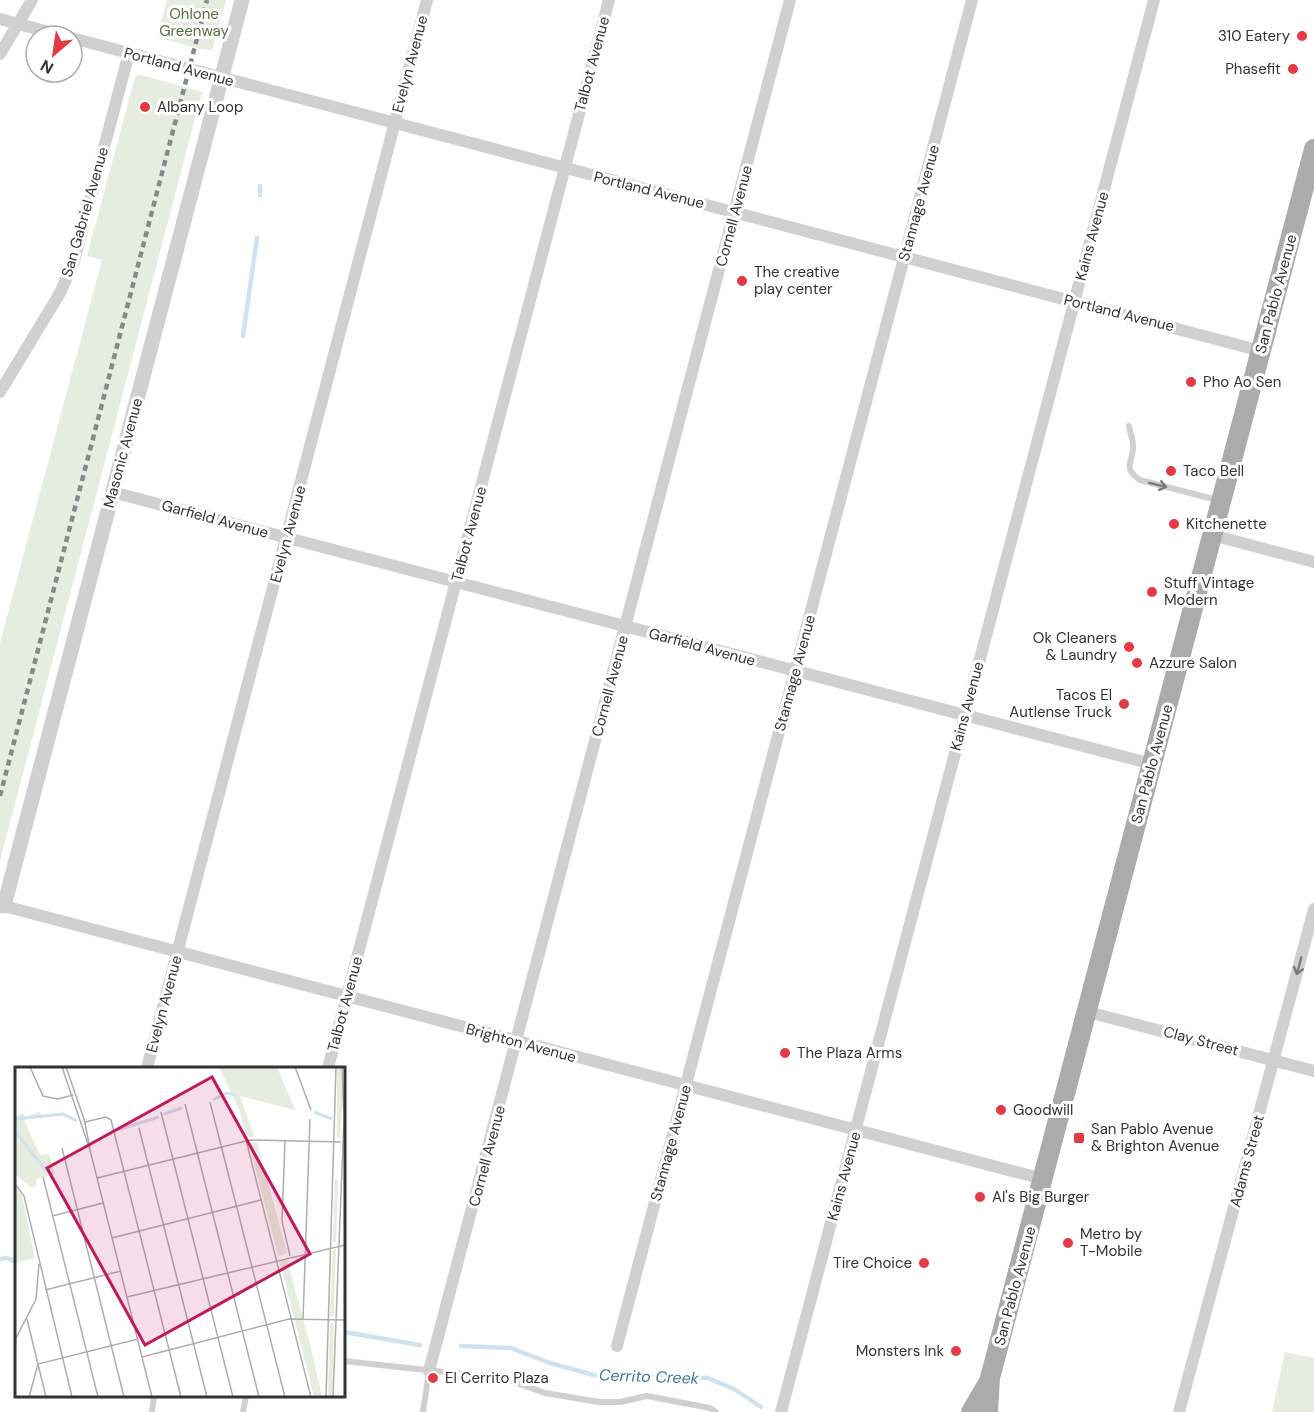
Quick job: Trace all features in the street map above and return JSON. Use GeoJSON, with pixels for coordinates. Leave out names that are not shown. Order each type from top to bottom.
{"type":"FeatureCollection","features":[{"type":"Feature","properties":{"kind":"main road","name":"San Pablo Avenue"},"geometry":{"type":"LineString","coordinates":[[988,1412],[990,1378],[1314,149]]}},
{"type":"Feature","properties":{"kind":"main road","name":"San Pablo Avenue"},"geometry":{"type":"LineString","coordinates":[[971,1412],[990,1378]]}},
{"type":"Feature","properties":{"kind":"street"},"geometry":{"type":"LineString","coordinates":[[0,54],[32,0]]}},
{"type":"Feature","properties":{"kind":"street","name":"Masonic Avenue"},"geometry":{"type":"LineString","coordinates":[[2,905],[242,0]]}},
{"type":"Feature","properties":{"kind":"street","name":"Evelyn Avenue"},"geometry":{"type":"LineString","coordinates":[[147,1067],[427,0]]}},
{"type":"Feature","properties":{"kind":"street","name":"Talbot Avenue"},"geometry":{"type":"LineString","coordinates":[[328,1067],[609,0]]}},
{"type":"Feature","properties":{"kind":"street","name":"Cornell Avenue"},"geometry":{"type":"LineString","coordinates":[[429,1371],[790,0]]}},
{"type":"Feature","properties":{"kind":"street","name":"Stannage Avenue"},"geometry":{"type":"LineString","coordinates":[[617,1346],[972,0]]}},
{"type":"Feature","properties":{"kind":"street","name":"Kains Avenue"},"geometry":{"type":"LineString","coordinates":[[781,1412],[1154,0]]}},
{"type":"Feature","properties":{"kind":"street"},"geometry":{"type":"LineString","coordinates":[[0,20],[24,26]]}},
{"type":"Feature","properties":{"kind":"street","name":"Portland Avenue"},"geometry":{"type":"LineString","coordinates":[[84,41],[1261,351]]}},
{"type":"Feature","properties":{"kind":"street","name":"San Gabriel Avenue"},"geometry":{"type":"LineString","coordinates":[[0,393],[60,293],[74,261],[129,53]]}},
{"type":"Feature","properties":{"kind":"street","name":"Garfield Avenue"},"geometry":{"type":"LineString","coordinates":[[112,492],[1152,764]]}},
{"type":"Feature","properties":{"kind":"street"},"geometry":{"type":"LineString","coordinates":[[1212,535],[1314,562]]}},
{"type":"Feature","properties":{"kind":"street","name":"Brighton Avenue"},"geometry":{"type":"LineString","coordinates":[[2,905],[1043,1179]]}},
{"type":"Feature","properties":{"kind":"street","name":"Adams Street"},"geometry":{"type":"LineString","coordinates":[[1179,1412],[1314,909]]}},
{"type":"Feature","properties":{"kind":"street","name":"Clay Street"},"geometry":{"type":"LineString","coordinates":[[1088,1012],[1314,1071]]}},
{"type":"Feature","properties":{"kind":"lane"},"geometry":{"type":"LineString","coordinates":[[1128,426],[1134,447],[1129,464],[1134,476],[1140,480],[1221,501]]}},
{"type":"Feature","properties":{"kind":"lane"},"geometry":{"type":"LineString","coordinates":[[345,1361],[499,1378],[545,1393],[599,1402],[620,1402],[647,1396],[710,1408],[716,1412]]}},
{"type":"Feature","properties":{"kind":"lane"},"geometry":{"type":"LineString","coordinates":[[423,1412],[429,1371]]}},
{"type":"Feature","properties":{"kind":"lane"},"geometry":{"type":"LineString","coordinates":[[152,1412],[154,1397]]}},
{"type":"Feature","properties":{"kind":"lane"},"geometry":{"type":"LineString","coordinates":[[243,1412],[246,1397]]}},
{"type":"Feature","properties":{"kind":"green space","name":"Ohlone Greenway"},"geometry":{"type":"Polygon","coordinates":[[[167,0],[226,0],[212,50],[157,37],[167,0]]]}},
{"type":"Feature","properties":{"kind":"green space","name":"Ohlone Greenway"},"geometry":{"type":"Polygon","coordinates":[[[141,75],[202,92],[0,861],[0,643],[102,260],[87,256],[134,81],[136,76],[141,75]]]}},
{"type":"Feature","properties":{"kind":"green space"},"geometry":{"type":"Polygon","coordinates":[[[1285,1352],[1314,1358],[1314,1412],[1272,1412],[1285,1352]]]}},
{"type":"Feature","properties":{"kind":"waterway"},"geometry":{"type":"LineString","coordinates":[[260,186],[260,195]]}},
{"type":"Feature","properties":{"kind":"waterway"},"geometry":{"type":"LineString","coordinates":[[243,336],[257,238]]}},
{"type":"Feature","properties":{"kind":"waterway","name":"Cerrito Creek"},"geometry":{"type":"LineString","coordinates":[[0,1259],[7,1258],[15,1262]]}},
{"type":"Feature","properties":{"kind":"waterway","name":"Cerrito Creek"},"geometry":{"type":"LineString","coordinates":[[345,1332],[420,1345]]}},
{"type":"Feature","properties":{"kind":"waterway","name":"Cerrito Creek"},"geometry":{"type":"LineString","coordinates":[[461,1346],[511,1348],[550,1363],[594,1375],[708,1378],[734,1389],[761,1407]]}},
{"type":"Feature","properties":{"kind":"railway"},"geometry":{"type":"LineString","coordinates":[[0,796],[207,0]]}},
{"type":"Feature","properties":{"kind":"place","name":"310 Eatery"},"geometry":{"type":"Point","coordinates":[1302,36]}},
{"type":"Feature","properties":{"kind":"place","name":"Phasefit"},"geometry":{"type":"Point","coordinates":[1293,69]}},
{"type":"Feature","properties":{"kind":"place","name":"Albany Loop"},"geometry":{"type":"Point","coordinates":[145,107]}},
{"type":"Feature","properties":{"kind":"place","name":"The creative play center"},"geometry":{"type":"Point","coordinates":[742,281]}},
{"type":"Feature","properties":{"kind":"place","name":"Pho Ao Sen"},"geometry":{"type":"Point","coordinates":[1191,382]}},
{"type":"Feature","properties":{"kind":"place","name":"Taco Bell"},"geometry":{"type":"Point","coordinates":[1171,471]}},
{"type":"Feature","properties":{"kind":"place","name":"Kitchenette"},"geometry":{"type":"Point","coordinates":[1174,524]}},
{"type":"Feature","properties":{"kind":"place","name":"Stuff Vintage Modern"},"geometry":{"type":"Point","coordinates":[1152,592]}},
{"type":"Feature","properties":{"kind":"place","name":"Ok Cleaners & Laundry"},"geometry":{"type":"Point","coordinates":[1129,647]}},
{"type":"Feature","properties":{"kind":"place","name":"Azzure Salon"},"geometry":{"type":"Point","coordinates":[1137,663]}},
{"type":"Feature","properties":{"kind":"place","name":"Tacos El Autlense Truck"},"geometry":{"type":"Point","coordinates":[1124,704]}},
{"type":"Feature","properties":{"kind":"place","name":"The Plaza Arms"},"geometry":{"type":"Point","coordinates":[785,1053]}},
{"type":"Feature","properties":{"kind":"place","name":"Goodwill"},"geometry":{"type":"Point","coordinates":[1001,1110]}},
{"type":"Feature","properties":{"kind":"place","name":"San Pablo Avenue & Brighton Avenue"},"geometry":{"type":"Point","coordinates":[1079,1138]}},
{"type":"Feature","properties":{"kind":"place","name":"Al's Big Burger"},"geometry":{"type":"Point","coordinates":[980,1197]}},
{"type":"Feature","properties":{"kind":"place","name":"Metro by T-Mobile"},"geometry":{"type":"Point","coordinates":[1068,1243]}},
{"type":"Feature","properties":{"kind":"place","name":"Tire Choice"},"geometry":{"type":"Point","coordinates":[924,1263]}},
{"type":"Feature","properties":{"kind":"place","name":"Monsters Ink"},"geometry":{"type":"Point","coordinates":[956,1351]}},
{"type":"Feature","properties":{"kind":"place","name":"El Cerrito Plaza"},"geometry":{"type":"Point","coordinates":[433,1378]}}]}
